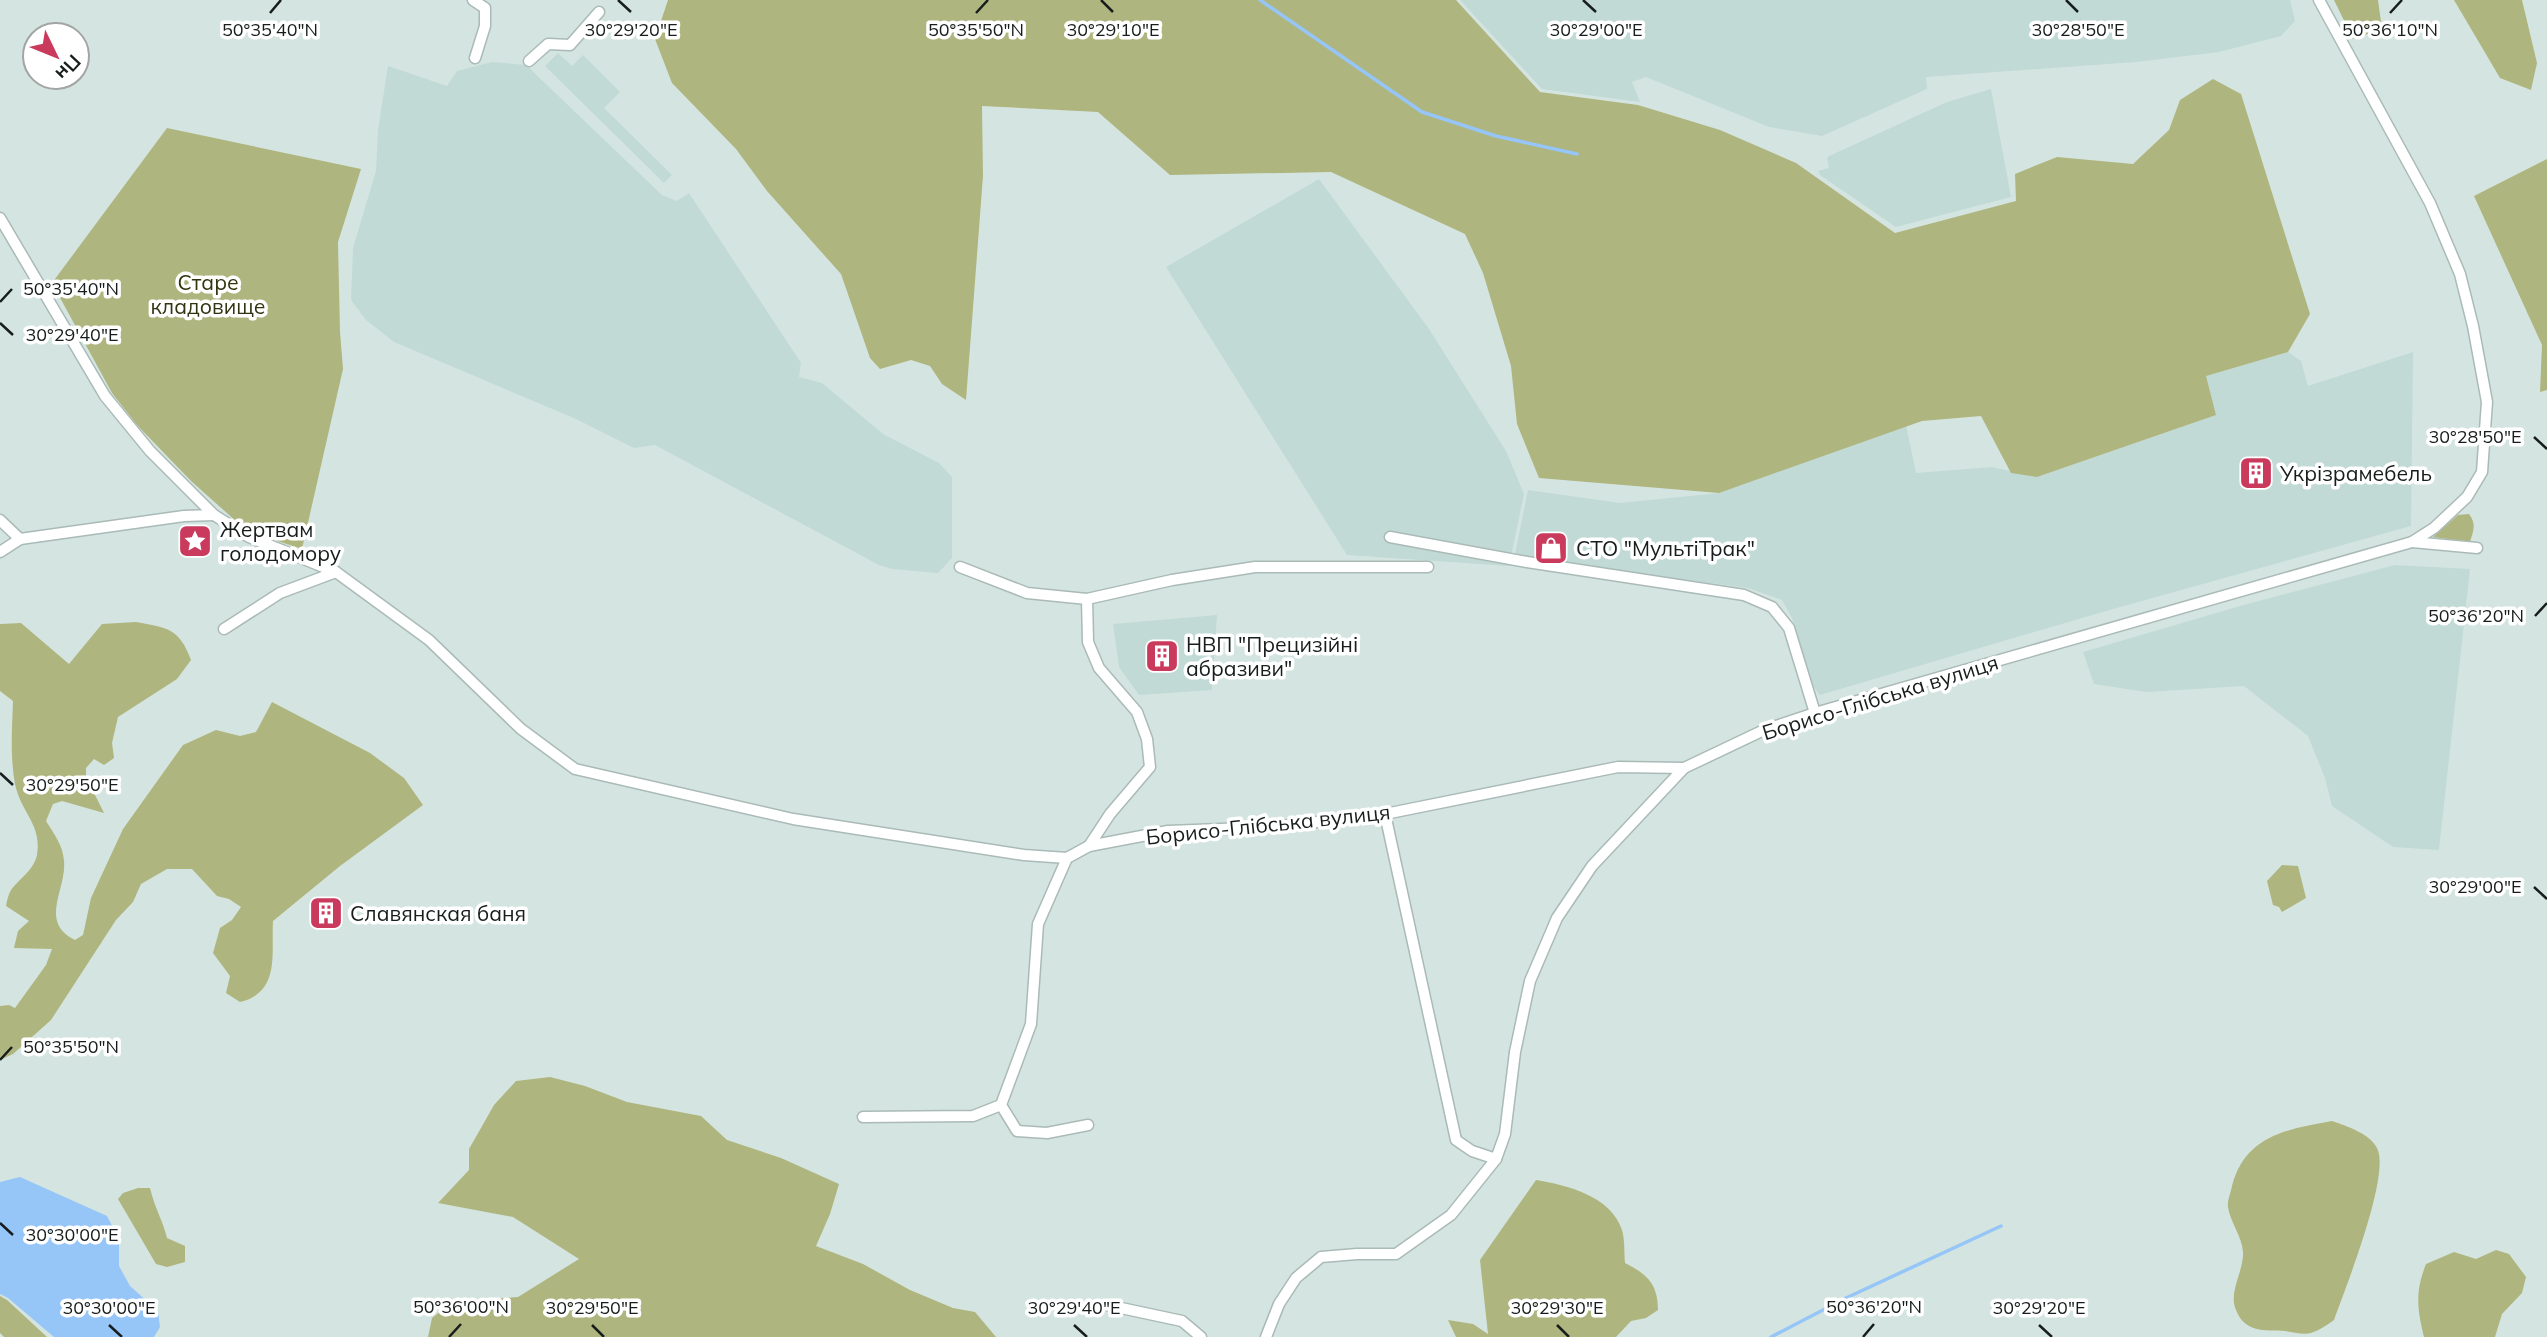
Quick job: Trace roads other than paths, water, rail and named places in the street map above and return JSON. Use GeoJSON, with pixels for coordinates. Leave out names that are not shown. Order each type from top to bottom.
{"type":"FeatureCollection","features":[{"type":"Feature","properties":{"kind":"street"},"geometry":{"type":"LineString","coordinates":[[473,0],[485,8],[485,26],[475,58]]}},
{"type":"Feature","properties":{"kind":"street","name":"Борисо-Глібська вулиця"},"geometry":{"type":"LineString","coordinates":[[1067,858],[1089,846],[1168,831],[1274,827],[1385,814],[1618,767],[1684,768],[1764,730],[1815,713],[2412,542],[2434,528],[2467,497],[2482,472],[2487,402],[2460,274],[2430,203],[2319,0]]}},
{"type":"Feature","properties":{"kind":"street"},"geometry":{"type":"LineString","coordinates":[[529,61],[548,44],[570,45],[599,12]]}},
{"type":"Feature","properties":{"kind":"street"},"geometry":{"type":"LineString","coordinates":[[0,218],[105,396],[143,443],[214,515],[249,537],[336,572],[429,640],[520,729],[575,769],[793,819],[1024,855],[1067,858],[1038,923],[1031,1024],[1001,1105],[973,1116],[863,1118]]}},
{"type":"Feature","properties":{"kind":"street"},"geometry":{"type":"LineString","coordinates":[[0,552],[20,539],[184,516],[214,515]]}},
{"type":"Feature","properties":{"kind":"street"},"geometry":{"type":"LineString","coordinates":[[0,520],[20,539]]}},
{"type":"Feature","properties":{"kind":"street"},"geometry":{"type":"LineString","coordinates":[[1390,537],[1527,562],[1744,595],[1772,607],[1789,628],[1815,713]]}},
{"type":"Feature","properties":{"kind":"street","name":"Борисо-Глібська вулиця"},"geometry":{"type":"LineString","coordinates":[[2412,542],[2477,548]]}},
{"type":"Feature","properties":{"kind":"street"},"geometry":{"type":"LineString","coordinates":[[960,566],[1027,593],[1087,599],[1172,580],[1255,567],[1429,567]]}},
{"type":"Feature","properties":{"kind":"street"},"geometry":{"type":"LineString","coordinates":[[224,629],[280,593],[336,572]]}},
{"type":"Feature","properties":{"kind":"street"},"geometry":{"type":"LineString","coordinates":[[1087,599],[1088,642],[1098,668],[1136,712],[1147,739],[1150,767],[1110,814],[1089,846]]}},
{"type":"Feature","properties":{"kind":"street"},"geometry":{"type":"LineString","coordinates":[[1266,1337],[1279,1304],[1296,1278],[1321,1258],[1396,1254],[1451,1215],[1496,1159],[1504,1134],[1515,1052],[1530,981],[1557,918],[1592,866],[1684,768]]}},
{"type":"Feature","properties":{"kind":"street"},"geometry":{"type":"LineString","coordinates":[[1385,814],[1456,1140],[1472,1151],[1496,1159]]}},
{"type":"Feature","properties":{"kind":"street"},"geometry":{"type":"LineString","coordinates":[[1001,1105],[1017,1131],[1047,1133],[1088,1125]]}},
{"type":"Feature","properties":{"kind":"street"},"geometry":{"type":"LineString","coordinates":[[1107,1305],[1182,1321],[1201,1337]]}},
{"type":"Feature","properties":{"kind":"water"},"geometry":{"type":"Polygon","coordinates":[[[20,1177],[107,1216],[119,1239],[119,1266],[130,1286],[158,1311],[160,1327],[154,1337],[54,1337],[0,1294],[0,1182],[20,1177]]]}},
{"type":"Feature","properties":{"kind":"waterway"},"geometry":{"type":"LineString","coordinates":[[1260,0],[1422,112],[1496,136],[1577,154]]}},
{"type":"Feature","properties":{"kind":"waterway"},"geometry":{"type":"LineString","coordinates":[[1771,1337],[1846,1298],[2001,1226]]}},
{"type":"Feature","properties":{"kind":"place","name":"Укрізрамебель"},"geometry":{"type":"Point","coordinates":[2256,473]}},
{"type":"Feature","properties":{"kind":"place","name":"Жертвам голодомору"},"geometry":{"type":"Point","coordinates":[195,541]}},
{"type":"Feature","properties":{"kind":"place","name":"СТО \"МультіТрак\""},"geometry":{"type":"Point","coordinates":[1551,548]}},
{"type":"Feature","properties":{"kind":"place","name":"НВП \"Прецизійні абразиви\""},"geometry":{"type":"Point","coordinates":[1162,656]}},
{"type":"Feature","properties":{"kind":"place","name":"Славянская баня"},"geometry":{"type":"Point","coordinates":[326,913]}},
{"type":"Feature","properties":{"kind":"park label","name":"Старе кладовище"},"geometry":{"type":"Point","coordinates":[208,294]}}]}
